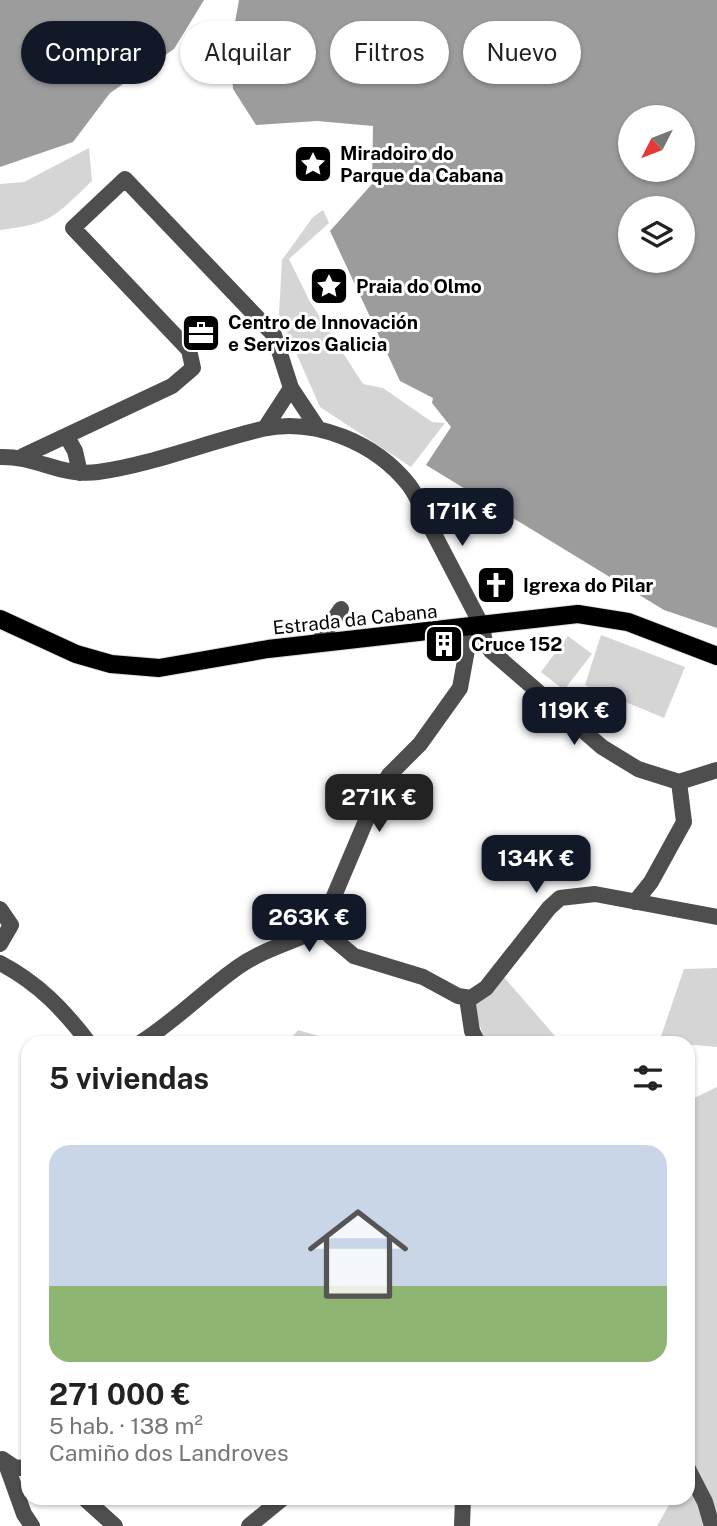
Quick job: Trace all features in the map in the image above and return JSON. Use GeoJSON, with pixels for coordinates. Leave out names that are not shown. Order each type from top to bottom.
{"type":"FeatureCollection","features":[{"type":"Feature","properties":{"kind":"main road","name":"Estrada da Cabana"},"geometry":{"type":"LineString","coordinates":[[0,619],[76,654],[138,668],[178,667],[246,652],[578,614],[628,622],[717,656]]}},
{"type":"Feature","properties":{"kind":"street"},"geometry":{"type":"LineString","coordinates":[[0,457],[23,456],[67,437],[172,386],[192,368],[189,350],[73,228],[125,179],[274,335],[291,388],[317,427]]}},
{"type":"Feature","properties":{"kind":"street"},"geometry":{"type":"LineString","coordinates":[[265,428],[291,388]]}},
{"type":"Feature","properties":{"kind":"street"},"geometry":{"type":"LineString","coordinates":[[23,456],[66,473],[96,472],[163,458],[265,428],[317,427],[350,440],[380,457],[410,486],[491,651],[602,747],[638,769],[679,782],[717,770]]}},
{"type":"Feature","properties":{"kind":"street"},"geometry":{"type":"LineString","coordinates":[[67,437],[75,451],[80,472]]}},
{"type":"Feature","properties":{"kind":"street"},"geometry":{"type":"LineString","coordinates":[[317,644],[341,609]]}},
{"type":"Feature","properties":{"kind":"street"},"geometry":{"type":"LineString","coordinates":[[477,627],[460,688],[420,744],[389,775],[376,797],[326,915],[330,936],[354,956],[423,977],[467,998],[477,996],[486,988],[549,908],[561,898],[595,894],[717,916]]}},
{"type":"Feature","properties":{"kind":"street"},"geometry":{"type":"LineString","coordinates":[[635,902],[651,882],[684,822],[679,782]]}},
{"type":"Feature","properties":{"kind":"street"},"geometry":{"type":"LineString","coordinates":[[0,909],[11,925],[0,944]]}},
{"type":"Feature","properties":{"kind":"street"},"geometry":{"type":"LineString","coordinates":[[151,1036],[166,1027],[238,967],[278,944],[326,926]]}},
{"type":"Feature","properties":{"kind":"street"},"geometry":{"type":"LineString","coordinates":[[0,963],[25,976],[52,998],[83,1036]]}},
{"type":"Feature","properties":{"kind":"street"},"geometry":{"type":"LineString","coordinates":[[467,998],[474,1036]]}},
{"type":"Feature","properties":{"kind":"street"},"geometry":{"type":"LineString","coordinates":[[3,1460],[21,1466]]}},
{"type":"Feature","properties":{"kind":"street"},"geometry":{"type":"LineString","coordinates":[[3,1460],[24,1514],[32,1526]]}},
{"type":"Feature","properties":{"kind":"street"},"geometry":{"type":"LineString","coordinates":[[695,1483],[705,1502],[712,1526]]}},
{"type":"Feature","properties":{"kind":"street"},"geometry":{"type":"LineString","coordinates":[[92,1505],[116,1526]]}},
{"type":"Feature","properties":{"kind":"street"},"geometry":{"type":"LineString","coordinates":[[249,1526],[275,1505]]}},
{"type":"Feature","properties":{"kind":"street"},"geometry":{"type":"LineString","coordinates":[[462,1526],[463,1505]]}},
{"type":"Feature","properties":{"kind":"shaded area"},"geometry":{"type":"Polygon","coordinates":[[[0,0],[204,0],[191,21],[180,21],[180,39],[174,49],[166,54],[166,21],[21,21],[21,84],[123,84],[110,93],[73,142],[0,167],[0,0]]]}},
{"type":"Feature","properties":{"kind":"shaded area"},"geometry":{"type":"Polygon","coordinates":[[[239,0],[717,0],[717,628],[664,610],[426,465],[451,427],[432,403],[433,398],[400,381],[330,231],[372,184],[373,126],[317,121],[256,125],[233,89],[233,84],[316,84],[316,21],[235,21],[239,0]]]}},
{"type":"Feature","properties":{"kind":"shaded area"},"geometry":{"type":"Polygon","coordinates":[[[89,148],[92,181],[69,203],[42,221],[0,230],[0,184],[24,182],[89,148]]]}},
{"type":"Feature","properties":{"kind":"shaded area"},"geometry":{"type":"Polygon","coordinates":[[[323,210],[329,223],[289,259],[309,300],[363,384],[383,388],[432,422],[445,423],[411,467],[320,407],[279,314],[282,260],[313,217],[323,210]]]}},
{"type":"Feature","properties":{"kind":"shaded area"},"geometry":{"type":"Polygon","coordinates":[[[601,635],[685,667],[664,718],[585,685],[601,635]]]}},
{"type":"Feature","properties":{"kind":"shaded area"},"geometry":{"type":"Polygon","coordinates":[[[568,636],[592,654],[564,690],[541,672],[568,636]]]}},
{"type":"Feature","properties":{"kind":"shaded area"},"geometry":{"type":"Polygon","coordinates":[[[717,968],[717,1047],[695,1045],[695,1036],[661,1036],[684,969],[717,968]]]}},
{"type":"Feature","properties":{"kind":"shaded area"},"geometry":{"type":"Polygon","coordinates":[[[503,976],[555,1036],[483,1036],[473,1005],[503,976]]]}},
{"type":"Feature","properties":{"kind":"shaded area"},"geometry":{"type":"Polygon","coordinates":[[[298,1030],[319,1036],[293,1036],[298,1030]]]}},
{"type":"Feature","properties":{"kind":"shaded area"},"geometry":{"type":"Polygon","coordinates":[[[717,1087],[717,1526],[657,1526],[669,1505],[695,1505],[695,1098],[717,1087]]]}},
{"type":"Feature","properties":{"kind":"place","name":"Miradoiro do Parque da Cabana"},"geometry":{"type":"Point","coordinates":[313,164]}},
{"type":"Feature","properties":{"kind":"place","name":"Praia do Olmo"},"geometry":{"type":"Point","coordinates":[329,286]}},
{"type":"Feature","properties":{"kind":"place","name":"Centro de Innovación e Servizos Galicia"},"geometry":{"type":"Point","coordinates":[201,333]}},
{"type":"Feature","properties":{"kind":"place","name":"Igrexa do Pilar"},"geometry":{"type":"Point","coordinates":[496,585]}},
{"type":"Feature","properties":{"kind":"place","name":"Cruce 152"},"geometry":{"type":"Point","coordinates":[444,644]}}]}
